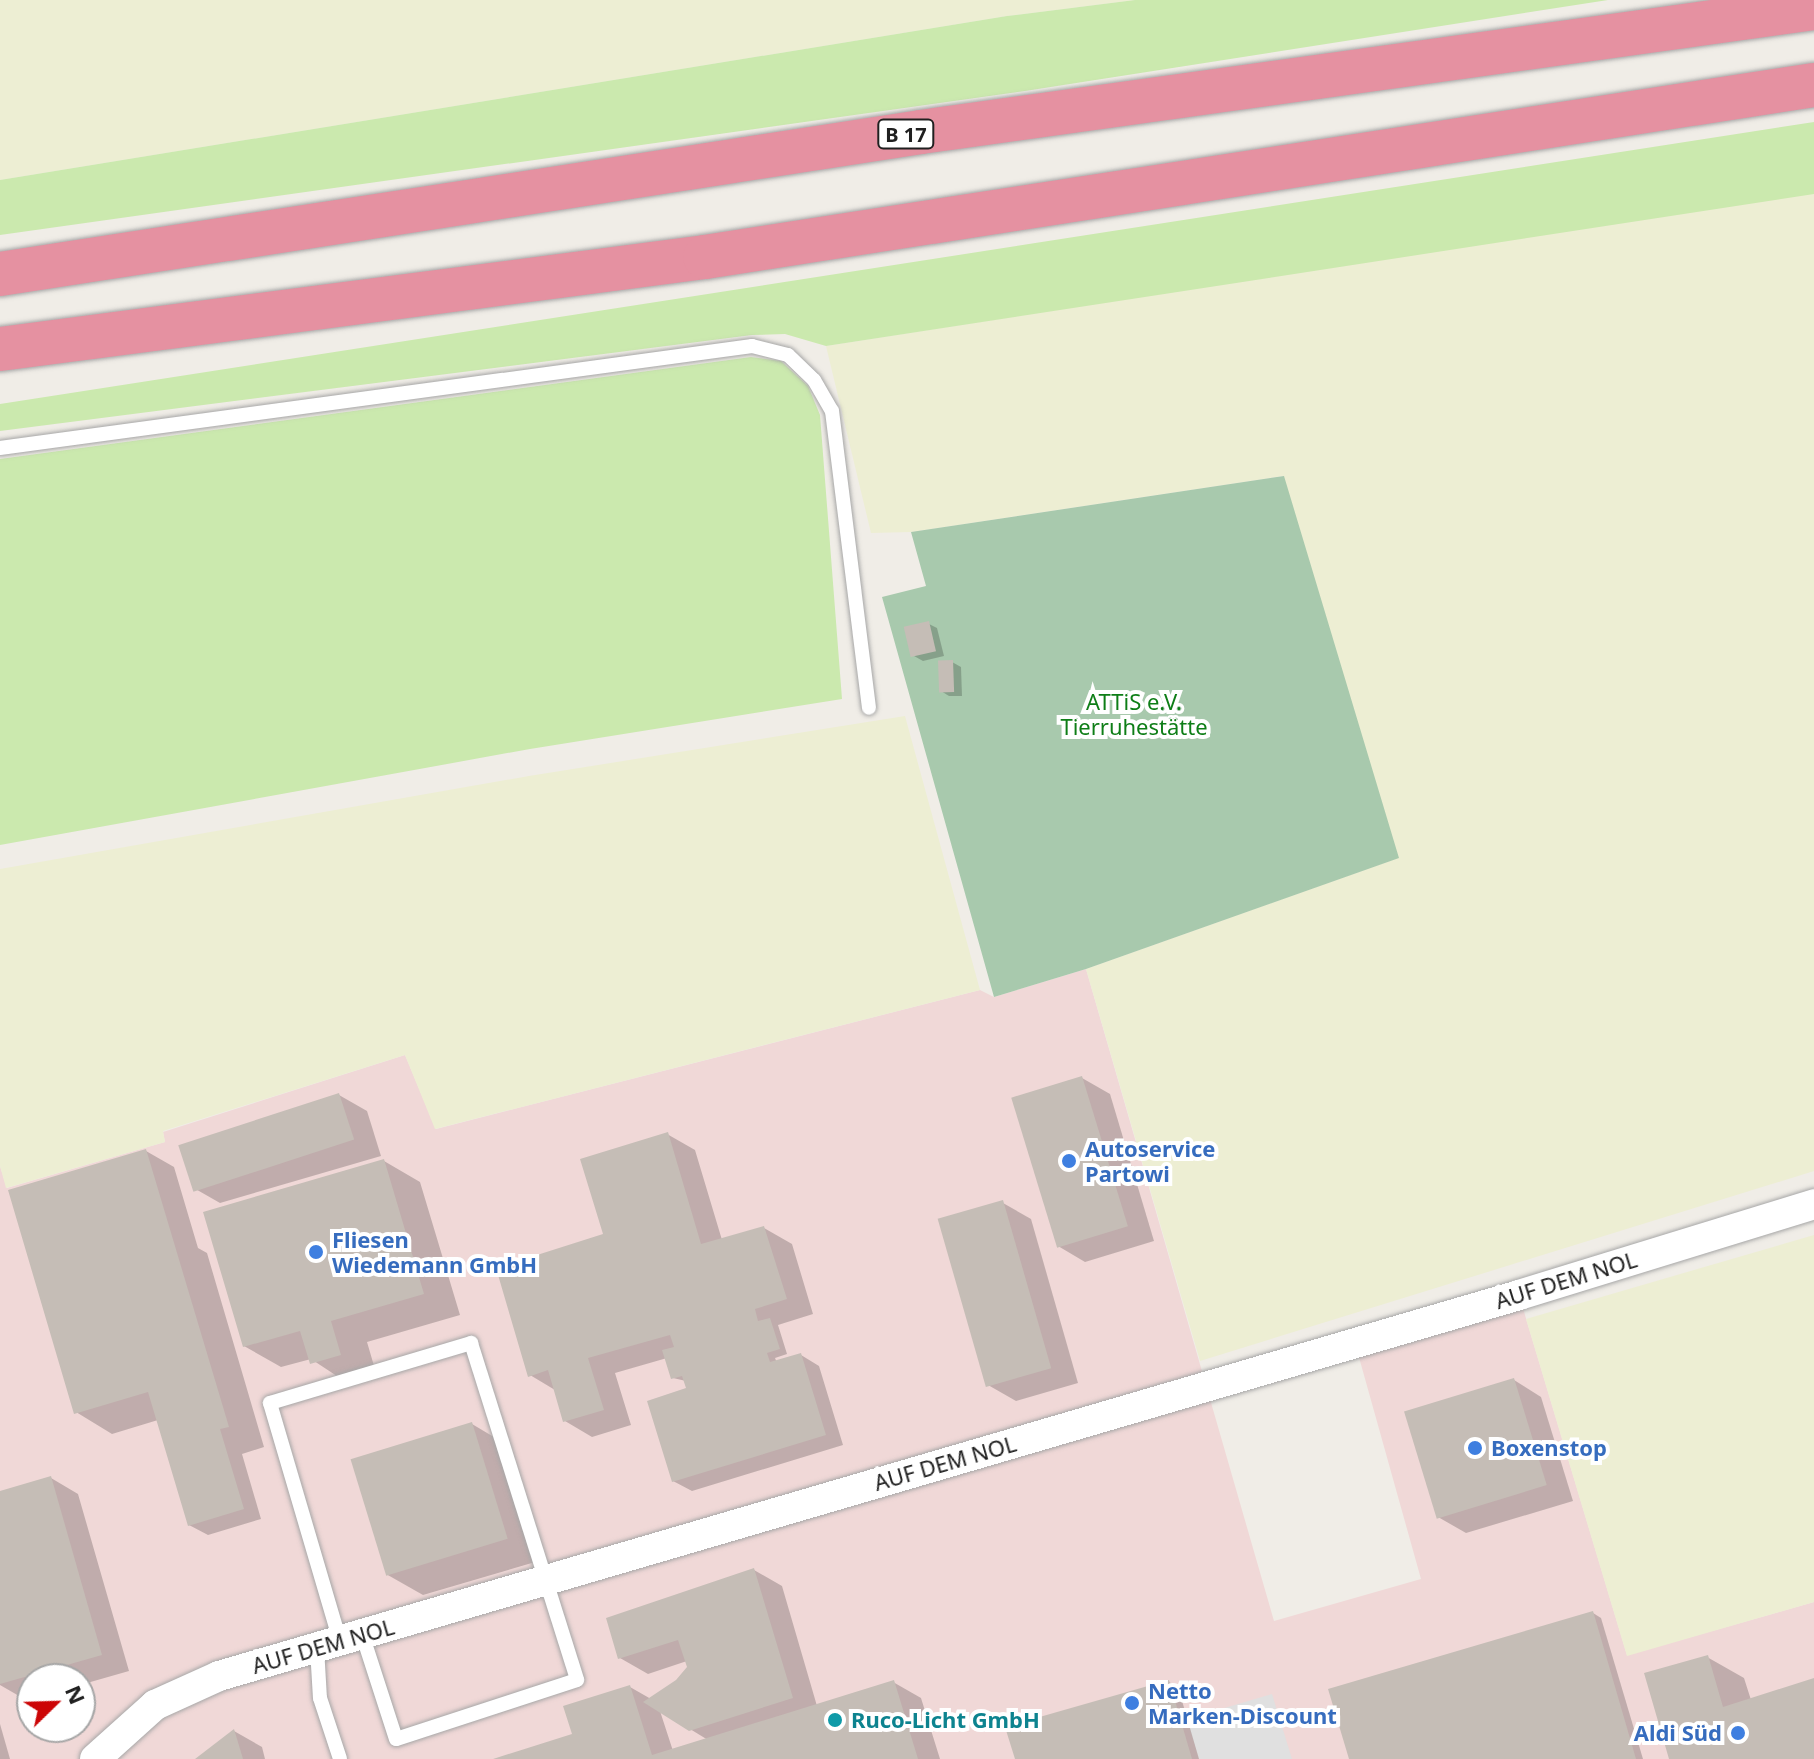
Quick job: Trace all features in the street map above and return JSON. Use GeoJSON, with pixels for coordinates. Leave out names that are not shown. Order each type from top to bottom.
{"type":"FeatureCollection","features":[{"type":"Feature","properties":{"kind":"highway","name":"B 17"},"geometry":{"type":"LineString","coordinates":[[0,274],[921,132],[1814,8]]}},
{"type":"Feature","properties":{"kind":"highway"},"geometry":{"type":"LineString","coordinates":[[0,349],[705,257],[1814,85]]}},
{"type":"Feature","properties":{"kind":"street","name":"AUF DEM NOL"},"geometry":{"type":"LineString","coordinates":[[95,1759],[155,1705],[219,1676],[1519,1295],[1814,1204]]}},
{"type":"Feature","properties":{"kind":"lane"},"geometry":{"type":"LineString","coordinates":[[0,448],[752,346],[788,355],[814,380],[832,411],[869,708]]}},
{"type":"Feature","properties":{"kind":"lane"},"geometry":{"type":"LineString","coordinates":[[471,1343],[577,1680],[396,1739],[339,1641],[270,1403],[471,1343]]}},
{"type":"Feature","properties":{"kind":"lane"},"geometry":{"type":"LineString","coordinates":[[339,1641],[320,1698],[340,1759]]}},
{"type":"Feature","properties":{"kind":"shaded area"},"geometry":{"type":"Polygon","coordinates":[[[1086,969],[1274,1621],[1421,1579],[1355,1343],[1519,1295],[1627,1655],[1814,1602],[1814,1759],[0,1759],[0,1166],[7,1188],[165,1142],[163,1132],[405,1055],[436,1129],[980,990],[994,997],[1086,969]]]}},
{"type":"Feature","properties":{"kind":"shaded area"},"geometry":{"type":"Polygon","coordinates":[[[1272,1694],[1292,1759],[1199,1759],[1187,1719],[1272,1694]]]}},
{"type":"Feature","properties":{"kind":"green space"},"geometry":{"type":"Polygon","coordinates":[[[0,0],[1135,0],[1007,16],[0,180],[0,0]]]}},
{"type":"Feature","properties":{"kind":"green space"},"geometry":{"type":"Polygon","coordinates":[[[1135,0],[1608,0],[1025,91],[0,235],[0,180],[1007,16],[1135,0]]]}},
{"type":"Feature","properties":{"kind":"green space"},"geometry":{"type":"Polygon","coordinates":[[[1814,122],[1814,194],[826,346],[785,334],[752,335],[0,431],[0,404],[1814,122]]]}},
{"type":"Feature","properties":{"kind":"green space"},"geometry":{"type":"Polygon","coordinates":[[[1814,191],[1814,1171],[1200,1361],[1086,969],[1398,858],[1283,476],[911,532],[871,533],[826,346],[1814,191]]]}},
{"type":"Feature","properties":{"kind":"green space"},"geometry":{"type":"Polygon","coordinates":[[[751,357],[781,361],[808,386],[820,415],[842,699],[530,749],[0,845],[0,459],[751,357]]]}},
{"type":"Feature","properties":{"kind":"green space","name":"ATTiS e.V. Tierruhestätte"},"geometry":{"type":"Polygon","coordinates":[[[1284,476],[1399,858],[1086,969],[994,997],[882,597],[926,586],[911,532],[1284,476]]]}},
{"type":"Feature","properties":{"kind":"green space"},"geometry":{"type":"Polygon","coordinates":[[[905,716],[980,990],[435,1129],[405,1055],[163,1131],[165,1142],[6,1188],[0,1166],[0,869],[529,776],[905,716]]]}},
{"type":"Feature","properties":{"kind":"green space"},"geometry":{"type":"Polygon","coordinates":[[[1814,1235],[1814,1602],[1627,1656],[1526,1319],[1814,1235]]]}},
{"type":"Feature","properties":{"kind":"building"},"geometry":{"type":"Polygon","coordinates":[[[929,621],[936,651],[911,657],[904,627],[929,621]]]}},
{"type":"Feature","properties":{"kind":"building"},"geometry":{"type":"Polygon","coordinates":[[[953,660],[954,692],[939,693],[938,661],[953,660]]]}},
{"type":"Feature","properties":{"kind":"building","name":"Autoservice Partowi"},"geometry":{"type":"Polygon","coordinates":[[[1082,1076],[1128,1226],[1057,1248],[1011,1098],[1082,1076]]]}},
{"type":"Feature","properties":{"kind":"building"},"geometry":{"type":"Polygon","coordinates":[[[339,1093],[354,1140],[193,1192],[178,1145],[339,1093]]]}},
{"type":"Feature","properties":{"kind":"building"},"geometry":{"type":"Polygon","coordinates":[[[668,1132],[701,1244],[764,1226],[787,1299],[755,1309],[758,1321],[770,1318],[780,1349],[767,1353],[770,1362],[801,1353],[826,1435],[672,1482],[647,1401],[686,1388],[682,1376],[671,1379],[662,1350],[674,1347],[670,1335],[588,1358],[604,1410],[563,1422],[548,1370],[528,1377],[496,1268],[603,1234],[580,1159],[668,1132]]]}},
{"type":"Feature","properties":{"kind":"building"},"geometry":{"type":"Polygon","coordinates":[[[146,1149],[229,1427],[220,1429],[244,1509],[188,1526],[148,1392],[74,1414],[8,1190],[146,1149]]]}},
{"type":"Feature","properties":{"kind":"building"},"geometry":{"type":"Polygon","coordinates":[[[384,1159],[424,1294],[331,1321],[341,1355],[310,1364],[300,1331],[243,1347],[203,1212],[384,1159]]]}},
{"type":"Feature","properties":{"kind":"building"},"geometry":{"type":"Polygon","coordinates":[[[1003,1200],[1051,1368],[986,1387],[938,1219],[1003,1200]]]}},
{"type":"Feature","properties":{"kind":"building","name":"Boxenstop"},"geometry":{"type":"Polygon","coordinates":[[[1514,1378],[1547,1485],[1437,1519],[1404,1412],[1514,1378]]]}},
{"type":"Feature","properties":{"kind":"building"},"geometry":{"type":"Polygon","coordinates":[[[472,1422],[508,1539],[386,1576],[351,1459],[472,1422]]]}},
{"type":"Feature","properties":{"kind":"building"},"geometry":{"type":"Polygon","coordinates":[[[51,1476],[102,1655],[74,1663],[16,1663],[16,1679],[0,1684],[0,1491],[51,1476]]]}},
{"type":"Feature","properties":{"kind":"building"},"geometry":{"type":"Polygon","coordinates":[[[754,1568],[793,1698],[689,1731],[643,1702],[676,1680],[687,1667],[678,1640],[618,1659],[606,1618],[754,1568]]]}},
{"type":"Feature","properties":{"kind":"building"},"geometry":{"type":"Polygon","coordinates":[[[1593,1611],[1636,1759],[1349,1759],[1328,1689],[1593,1611]]]}},
{"type":"Feature","properties":{"kind":"building","name":"Aldi Süd"},"geometry":{"type":"Polygon","coordinates":[[[1708,1655],[1723,1707],[1814,1678],[1814,1759],[1669,1759],[1644,1673],[1708,1655]]]}},
{"type":"Feature","properties":{"kind":"building","name":"Ruco-Licht GmbH"},"geometry":{"type":"Polygon","coordinates":[[[894,1680],[918,1759],[493,1759],[572,1734],[563,1706],[630,1685],[652,1755],[894,1680]]]}},
{"type":"Feature","properties":{"kind":"building","name":"Netto Marken-Discount"},"geometry":{"type":"Polygon","coordinates":[[[1169,1680],[1192,1759],[1015,1759],[1005,1727],[1169,1680]]]}},
{"type":"Feature","properties":{"kind":"building"},"geometry":{"type":"Polygon","coordinates":[[[234,1729],[243,1759],[195,1759],[234,1729]]]}},
{"type":"Feature","properties":{"kind":"place","name":"Autoservice Partowi"},"geometry":{"type":"Point","coordinates":[1069,1161]}},
{"type":"Feature","properties":{"kind":"place","name":"Fliesen Wiedemann GmbH"},"geometry":{"type":"Point","coordinates":[316,1252]}},
{"type":"Feature","properties":{"kind":"place","name":"Boxenstop"},"geometry":{"type":"Point","coordinates":[1475,1448]}},
{"type":"Feature","properties":{"kind":"place","name":"Netto Marken-Discount"},"geometry":{"type":"Point","coordinates":[1132,1703]}},
{"type":"Feature","properties":{"kind":"place","name":"Ruco-Licht GmbH"},"geometry":{"type":"Point","coordinates":[835,1720]}},
{"type":"Feature","properties":{"kind":"place","name":"Aldi Süd"},"geometry":{"type":"Point","coordinates":[1738,1733]}}]}
